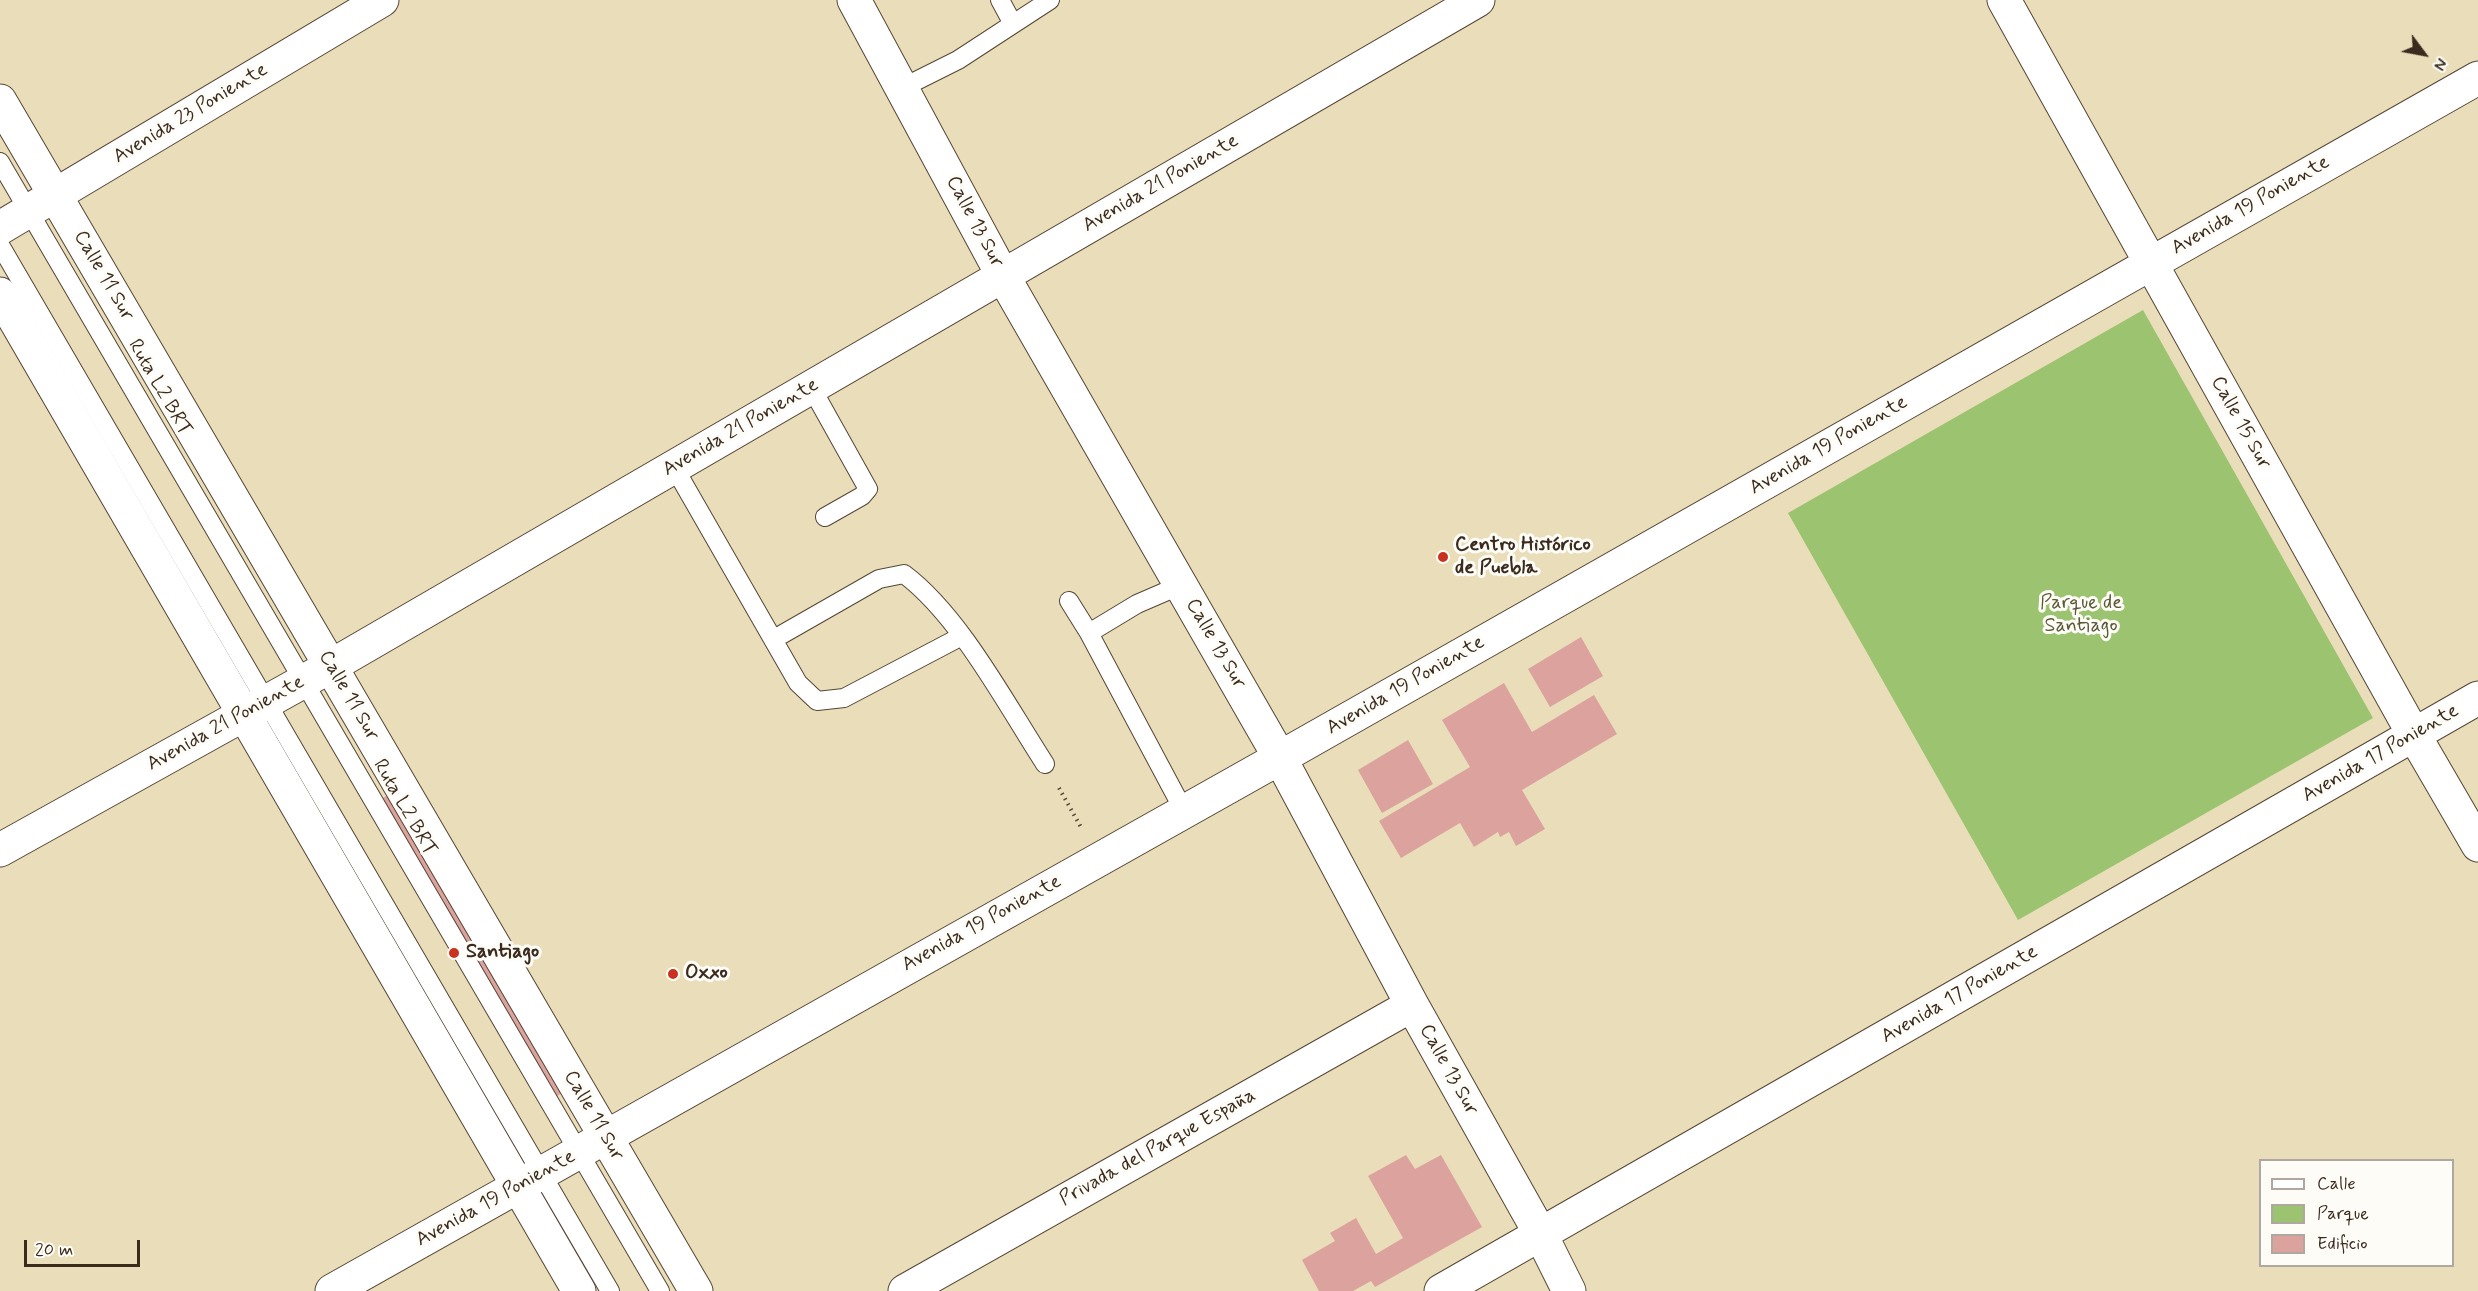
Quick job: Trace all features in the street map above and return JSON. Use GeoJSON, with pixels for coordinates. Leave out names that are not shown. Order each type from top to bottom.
{"type":"FeatureCollection","features":[{"type":"Feature","properties":{"kind":"street","name":"Avenida 23 Poniente"},"geometry":{"type":"LineString","coordinates":[[0,228],[381,0]]}},
{"type":"Feature","properties":{"kind":"street","name":"Calle 13 Sur"},"geometry":{"type":"LineString","coordinates":[[854,0],[1003,276],[1280,758],[1412,1005],[1541,1235],[1569,1291]]}},
{"type":"Feature","properties":{"kind":"street","name":"Avenida 21 Poniente"},"geometry":{"type":"LineString","coordinates":[[0,850],[317,674],[1478,0]]}},
{"type":"Feature","properties":{"kind":"street","name":"Calle 15 Sur"},"geometry":{"type":"LineString","coordinates":[[2004,0],[2414,735],[2478,845]]}},
{"type":"Feature","properties":{"kind":"street","name":"Avenida 19 Poniente"},"geometry":{"type":"LineString","coordinates":[[332,1291],[1280,758],[2478,78]]}},
{"type":"Feature","properties":{"kind":"street","name":"Calle 11 Sur"},"geometry":{"type":"LineString","coordinates":[[0,102],[42,203],[592,1145],[696,1291]]}},
{"type":"Feature","properties":{"kind":"street"},"geometry":{"type":"LineString","coordinates":[[0,294],[255,708],[530,1180],[579,1291]]}},
{"type":"Feature","properties":{"kind":"street","name":"Avenida 17 Poniente"},"geometry":{"type":"LineString","coordinates":[[1441,1291],[2478,699]]}},
{"type":"Feature","properties":{"kind":"street","name":"Privada del Parque España"},"geometry":{"type":"LineString","coordinates":[[904,1291],[1412,1005]]}},
{"type":"Feature","properties":{"kind":"lane"},"geometry":{"type":"LineString","coordinates":[[1000,0],[1013,24]]}},
{"type":"Feature","properties":{"kind":"lane"},"geometry":{"type":"LineString","coordinates":[[902,88],[958,60],[1050,0]]}},
{"type":"Feature","properties":{"kind":"lane"},"geometry":{"type":"LineString","coordinates":[[0,162],[42,203]]}},
{"type":"Feature","properties":{"kind":"lane"},"geometry":{"type":"LineString","coordinates":[[0,245],[255,708]]}},
{"type":"Feature","properties":{"kind":"lane"},"geometry":{"type":"LineString","coordinates":[[811,387],[868,489],[862,496],[825,517]]}},
{"type":"Feature","properties":{"kind":"lane"},"geometry":{"type":"LineString","coordinates":[[674,466],[798,683],[817,701],[844,698],[962,636]]}},
{"type":"Feature","properties":{"kind":"lane"},"geometry":{"type":"LineString","coordinates":[[774,639],[879,579],[904,574],[922,588],[962,636],[1045,764]]}},
{"type":"Feature","properties":{"kind":"lane"},"geometry":{"type":"LineString","coordinates":[[1089,633],[1137,604],[1181,585]]}},
{"type":"Feature","properties":{"kind":"lane"},"geometry":{"type":"LineString","coordinates":[[1069,601],[1089,633],[1184,810]]}},
{"type":"Feature","properties":{"kind":"lane"},"geometry":{"type":"LineString","coordinates":[[592,1145],[660,1291]]}},
{"type":"Feature","properties":{"kind":"lane"},"geometry":{"type":"LineString","coordinates":[[530,1180],[610,1291]]}},
{"type":"Feature","properties":{"kind":"path"},"geometry":{"type":"LineString","coordinates":[[1060,789],[1099,858]]}},
{"type":"Feature","properties":{"kind":"green space","name":"Parque de Santiago"},"geometry":{"type":"Polygon","coordinates":[[[2143,310],[2373,718],[2018,920],[1788,513],[2143,310]]]}},
{"type":"Feature","properties":{"kind":"building"},"geometry":{"type":"Polygon","coordinates":[[[1581,637],[1603,676],[1550,707],[1528,669],[1581,637]]]}},
{"type":"Feature","properties":{"kind":"building"},"geometry":{"type":"Polygon","coordinates":[[[1504,683],[1532,732],[1594,695],[1617,734],[1522,790],[1545,829],[1516,846],[1509,832],[1500,837],[1498,832],[1474,847],[1460,823],[1401,858],[1379,821],[1470,767],[1442,720],[1504,683]]]}},
{"type":"Feature","properties":{"kind":"building"},"geometry":{"type":"Polygon","coordinates":[[[1408,740],[1433,784],[1382,813],[1358,770],[1408,740]]]}},
{"type":"Feature","properties":{"kind":"building"},"geometry":{"type":"Polygon","coordinates":[[[398,790],[570,1087],[553,1099],[379,800],[398,790]]]}},
{"type":"Feature","properties":{"kind":"building"},"geometry":{"type":"Polygon","coordinates":[[[1406,1155],[1415,1169],[1441,1155],[1482,1227],[1375,1287],[1371,1281],[1353,1291],[1319,1291],[1302,1260],[1335,1241],[1330,1233],[1356,1218],[1376,1254],[1403,1238],[1368,1176],[1406,1155]]]}},
{"type":"Feature","properties":{"kind":"place","name":"Centro Histórico de Puebla"},"geometry":{"type":"Point","coordinates":[1443,557]}},
{"type":"Feature","properties":{"kind":"place","name":"Santiago"},"geometry":{"type":"Point","coordinates":[454,953]}},
{"type":"Feature","properties":{"kind":"place","name":"Oxxo"},"geometry":{"type":"Point","coordinates":[673,974]}}]}
